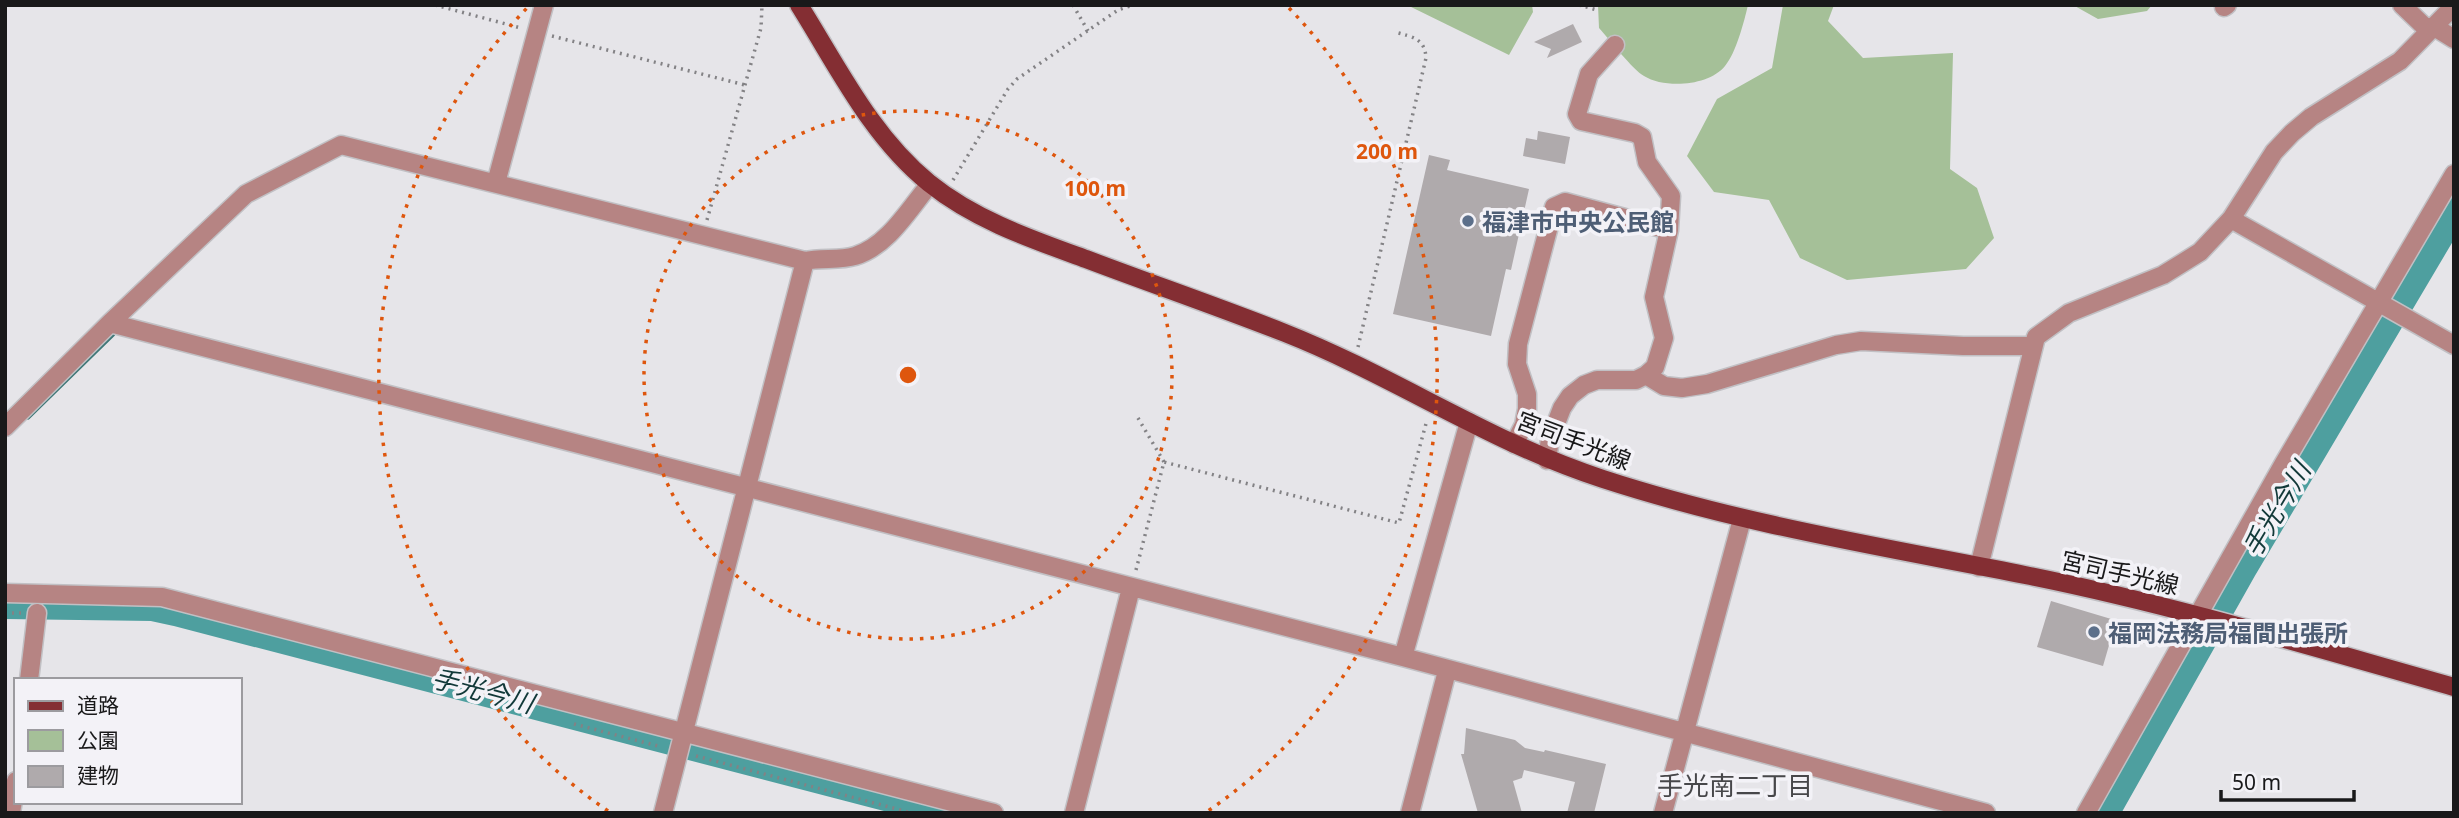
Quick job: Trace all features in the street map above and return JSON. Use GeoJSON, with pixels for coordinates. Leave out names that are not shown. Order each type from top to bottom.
{"type":"FeatureCollection","features":[{"type":"Feature","properties":{"kind":"main road","name":"宮司手光線"},"geometry":{"type":"LineString","coordinates":[[799,5],[869,119],[901,158],[937,189],[970,211],[1003,227],[1287,334],[1353,363],[1547,460],[1647,493],[1742,519],[2061,583],[2199,615],[2454,687]]}},
{"type":"Feature","properties":{"kind":"street"},"geometry":{"type":"LineString","coordinates":[[496,183],[544,5]]}},
{"type":"Feature","properties":{"kind":"street"},"geometry":{"type":"LineString","coordinates":[[2402,5],[2431,28],[2454,38]]}},
{"type":"Feature","properties":{"kind":"street"},"geometry":{"type":"LineString","coordinates":[[1979,567],[2036,337],[2069,313],[2163,275],[2200,252],[2231,219],[2274,152],[2291,133],[2311,117],[2400,61],[2454,6]]}},
{"type":"Feature","properties":{"kind":"street"},"geometry":{"type":"LineString","coordinates":[[1547,460],[1550,439],[1562,408],[1570,396],[1584,385],[1597,380],[1636,380],[1646,375],[1655,367],[1664,338],[1654,297],[1669,230],[1671,196],[1647,162],[1642,137],[1581,121],[1577,114],[1589,74],[1615,45]]}},
{"type":"Feature","properties":{"kind":"street"},"geometry":{"type":"LineString","coordinates":[[5,428],[110,323],[246,194],[341,145],[805,261],[853,257],[875,247],[937,189]]}},
{"type":"Feature","properties":{"kind":"street"},"geometry":{"type":"LineString","coordinates":[[2086,813],[2454,174]]}},
{"type":"Feature","properties":{"kind":"street"},"geometry":{"type":"LineString","coordinates":[[1514,444],[1524,425],[1527,409],[1527,394],[1517,364],[1518,344],[1555,207],[1565,202],[1588,206],[1669,230]]}},
{"type":"Feature","properties":{"kind":"street"},"geometry":{"type":"LineString","coordinates":[[2231,219],[2454,345]]}},
{"type":"Feature","properties":{"kind":"street"},"geometry":{"type":"LineString","coordinates":[[663,813],[805,261]]}},
{"type":"Feature","properties":{"kind":"street"},"geometry":{"type":"LineString","coordinates":[[110,323],[1403,657],[1447,671],[1986,813]]}},
{"type":"Feature","properties":{"kind":"street"},"geometry":{"type":"LineString","coordinates":[[1646,375],[1664,386],[1682,388],[1707,384],[1836,345],[1861,341],[2033,346]]}},
{"type":"Feature","properties":{"kind":"street"},"geometry":{"type":"LineString","coordinates":[[1403,657],[1469,422]]}},
{"type":"Feature","properties":{"kind":"street"},"geometry":{"type":"LineString","coordinates":[[1663,813],[1742,519]]}},
{"type":"Feature","properties":{"kind":"street"},"geometry":{"type":"LineString","coordinates":[[1074,813],[1131,587]]}},
{"type":"Feature","properties":{"kind":"street"},"geometry":{"type":"LineString","coordinates":[[5,593],[162,597],[681,742],[993,813]]}},
{"type":"Feature","properties":{"kind":"street"},"geometry":{"type":"LineString","coordinates":[[29,678],[37,613]]}},
{"type":"Feature","properties":{"kind":"street"},"geometry":{"type":"LineString","coordinates":[[1410,813],[1447,671]]}},
{"type":"Feature","properties":{"kind":"path"},"geometry":{"type":"LineString","coordinates":[[435,5],[745,85]]}},
{"type":"Feature","properties":{"kind":"path"},"geometry":{"type":"LineString","coordinates":[[703,235],[761,29],[762,5]]}},
{"type":"Feature","properties":{"kind":"path"},"geometry":{"type":"LineString","coordinates":[[1073,5],[1088,31]]}},
{"type":"Feature","properties":{"kind":"path"},"geometry":{"type":"LineString","coordinates":[[937,189],[1017,79],[1118,10],[1133,5]]}},
{"type":"Feature","properties":{"kind":"path"},"geometry":{"type":"LineString","coordinates":[[1579,5],[1597,10]]}},
{"type":"Feature","properties":{"kind":"path"},"geometry":{"type":"LineString","coordinates":[[1353,363],[1426,58],[1425,48],[1418,38],[1395,32]]}},
{"type":"Feature","properties":{"kind":"path"},"geometry":{"type":"LineString","coordinates":[[1138,418],[1164,462],[1399,523],[1432,402]]}},
{"type":"Feature","properties":{"kind":"path"},"geometry":{"type":"LineString","coordinates":[[1131,587],[1164,462]]}},
{"type":"Feature","properties":{"kind":"path"},"geometry":{"type":"LineString","coordinates":[[5,613],[37,613]]}},
{"type":"Feature","properties":{"kind":"path"},"geometry":{"type":"LineString","coordinates":[[571,723],[681,742],[912,813]]}},
{"type":"Feature","properties":{"kind":"green space"},"geometry":{"type":"Polygon","coordinates":[[[1407,5],[1532,5],[1533,12],[1509,55],[1407,5]]]}},
{"type":"Feature","properties":{"kind":"green space"},"geometry":{"type":"Polygon","coordinates":[[[1598,5],[1748,5],[1736,45],[1725,66],[1709,78],[1675,84],[1653,80],[1634,68],[1599,28],[1598,5]]]}},
{"type":"Feature","properties":{"kind":"green space"},"geometry":{"type":"Polygon","coordinates":[[[1783,5],[1834,5],[1828,21],[1863,58],[1953,53],[1950,169],[1977,188],[1994,238],[1966,269],[1847,280],[1800,258],[1769,200],[1714,192],[1687,156],[1717,99],[1772,68],[1783,5]]]}},
{"type":"Feature","properties":{"kind":"green space"},"geometry":{"type":"Polygon","coordinates":[[[2073,5],[2152,5],[2147,11],[2098,19],[2073,5]]]}},
{"type":"Feature","properties":{"kind":"building"},"geometry":{"type":"Polygon","coordinates":[[[1573,24],[1582,42],[1547,58],[1551,49],[1534,42],[1573,24]]]}},
{"type":"Feature","properties":{"kind":"building"},"geometry":{"type":"Polygon","coordinates":[[[1538,131],[1570,137],[1565,164],[1523,156],[1526,138],[1537,140],[1538,131]]]}},
{"type":"Feature","properties":{"kind":"building","name":"福津市中央公民館"},"geometry":{"type":"Polygon","coordinates":[[[1429,155],[1450,160],[1447,170],[1529,189],[1511,270],[1506,269],[1491,336],[1393,314],[1429,155]]]}},
{"type":"Feature","properties":{"kind":"building","name":"福岡法務局福間出張所"},"geometry":{"type":"Polygon","coordinates":[[[2051,601],[2148,630],[2144,644],[2112,635],[2103,666],[2037,647],[2051,601]]]}},
{"type":"Feature","properties":{"kind":"building"},"geometry":{"type":"Polygon","coordinates":[[[1466,728],[1515,740],[1525,748],[1606,764],[1594,813],[1567,813],[1575,782],[1524,770],[1522,778],[1513,781],[1522,813],[1478,813],[1461,754],[1464,754],[1466,728]]]}},
{"type":"Feature","properties":{"kind":"waterway","name":"手光今川"},"geometry":{"type":"LineString","coordinates":[[2103,813],[2241,568],[2454,208]]}},
{"type":"Feature","properties":{"kind":"waterway"},"geometry":{"type":"LineString","coordinates":[[28,417],[113,334]]}},
{"type":"Feature","properties":{"kind":"waterway","name":"手光今川"},"geometry":{"type":"LineString","coordinates":[[5,603],[153,605],[176,610],[955,813]]}},
{"type":"Feature","properties":{"kind":"place","name":"福津市中央公民館"},"geometry":{"type":"Point","coordinates":[1468,221]}},
{"type":"Feature","properties":{"kind":"place","name":"福岡法務局福間出張所"},"geometry":{"type":"Point","coordinates":[2094,632]}},
{"type":"Feature","properties":{"kind":"district","name":"手光南二丁目"},"geometry":{"type":"Point","coordinates":[1735,785]}}]}
